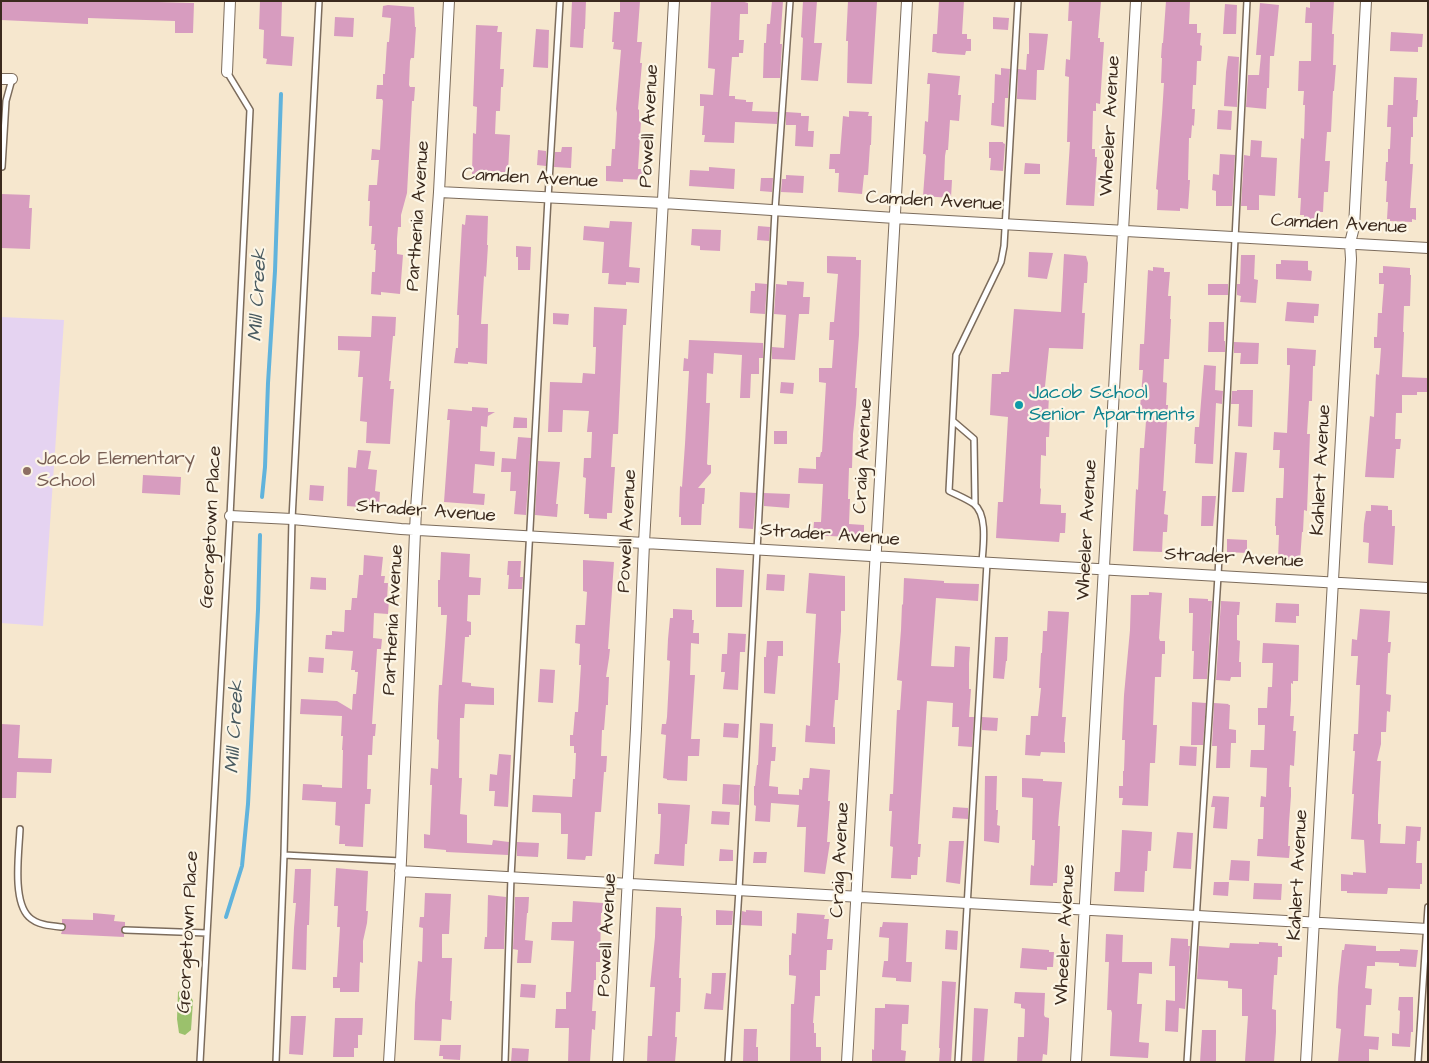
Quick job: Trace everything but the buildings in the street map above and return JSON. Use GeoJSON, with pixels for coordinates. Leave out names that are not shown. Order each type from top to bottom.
{"type":"FeatureCollection","features":[{"type":"Feature","properties":{"kind":"street","name":"Georgetown Place"},"geometry":{"type":"LineString","coordinates":[[227,72],[230,1]]}},
{"type":"Feature","properties":{"kind":"street","name":"Parthenia Avenue"},"geometry":{"type":"LineString","coordinates":[[389,1062],[416,530],[439,192],[449,1]]}},
{"type":"Feature","properties":{"kind":"street","name":"Powell Avenue"},"geometry":{"type":"LineString","coordinates":[[618,1062],[674,1]]}},
{"type":"Feature","properties":{"kind":"street","name":"Craig Avenue"},"geometry":{"type":"LineString","coordinates":[[847,1062],[907,1]]}},
{"type":"Feature","properties":{"kind":"street","name":"Wheeler Avenue"},"geometry":{"type":"LineString","coordinates":[[1076,1062],[1136,1]]}},
{"type":"Feature","properties":{"kind":"street","name":"Kahlert Avenue"},"geometry":{"type":"LineString","coordinates":[[1306,1062],[1350,243],[1354,227],[1366,1]]}},
{"type":"Feature","properties":{"kind":"street","name":"Camden Avenue"},"geometry":{"type":"LineString","coordinates":[[439,192],[663,203],[1428,248]]}},
{"type":"Feature","properties":{"kind":"street","name":"Strader Avenue"},"geometry":{"type":"LineString","coordinates":[[230,516],[530,537],[1428,588]]}},
{"type":"Feature","properties":{"kind":"street"},"geometry":{"type":"LineString","coordinates":[[400,866],[511,877],[1427,929]]}},
{"type":"Feature","properties":{"kind":"lane"},"geometry":{"type":"LineString","coordinates":[[276,1062],[284,855],[292,519],[319,1]]}},
{"type":"Feature","properties":{"kind":"lane"},"geometry":{"type":"LineString","coordinates":[[504,1062],[511,877],[560,1]]}},
{"type":"Feature","properties":{"kind":"lane"},"geometry":{"type":"LineString","coordinates":[[728,1062],[758,549],[775,211],[790,1]]}},
{"type":"Feature","properties":{"kind":"lane"},"geometry":{"type":"LineString","coordinates":[[975,505],[949,492],[956,354],[1001,262],[1006,224],[1018,1]]}},
{"type":"Feature","properties":{"kind":"lane"},"geometry":{"type":"LineString","coordinates":[[1187,1062],[1218,576],[1247,1]]}},
{"type":"Feature","properties":{"kind":"lane","name":"Georgetown Place"},"geometry":{"type":"LineString","coordinates":[[200,1062],[250,110],[227,72]]}},
{"type":"Feature","properties":{"kind":"lane"},"geometry":{"type":"LineString","coordinates":[[2,167],[8,90],[7,79]]}},
{"type":"Feature","properties":{"kind":"lane"},"geometry":{"type":"LineString","coordinates":[[953,420],[974,439],[975,505],[982,519],[984,563],[958,1062]]}},
{"type":"Feature","properties":{"kind":"lane"},"geometry":{"type":"LineString","coordinates":[[20,829],[18,897],[22,907],[28,917],[38,923],[62,927]]}},
{"type":"Feature","properties":{"kind":"lane"},"geometry":{"type":"LineString","coordinates":[[284,855],[400,866]]}},
{"type":"Feature","properties":{"kind":"lane"},"geometry":{"type":"LineString","coordinates":[[1418,1062],[1428,907]]}},
{"type":"Feature","properties":{"kind":"lane"},"geometry":{"type":"LineString","coordinates":[[125,930],[207,933]]}},
{"type":"Feature","properties":{"kind":"shaded area","name":"Jacob Elementary School"},"geometry":{"type":"Polygon","coordinates":[[[1,317],[64,320],[43,626],[1,623],[1,317]]]}},
{"type":"Feature","properties":{"kind":"green space"},"geometry":{"type":"Polygon","coordinates":[[[181,990],[189,993],[193,1001],[191,1030],[185,1035],[179,1033],[177,1019],[178,992],[181,990]]]}},
{"type":"Feature","properties":{"kind":"waterway","name":"Mill Creek"},"geometry":{"type":"LineString","coordinates":[[262,497],[275,271],[281,94]]}},
{"type":"Feature","properties":{"kind":"waterway","name":"Mill Creek"},"geometry":{"type":"LineString","coordinates":[[226,917],[242,866],[248,804],[260,535]]}},
{"type":"Feature","properties":{"kind":"place","name":"Jacob School Senior Apartments"},"geometry":{"type":"Point","coordinates":[1019,405]}},
{"type":"Feature","properties":{"kind":"place","name":"Jacob Elementary School"},"geometry":{"type":"Point","coordinates":[27,471]}}]}
